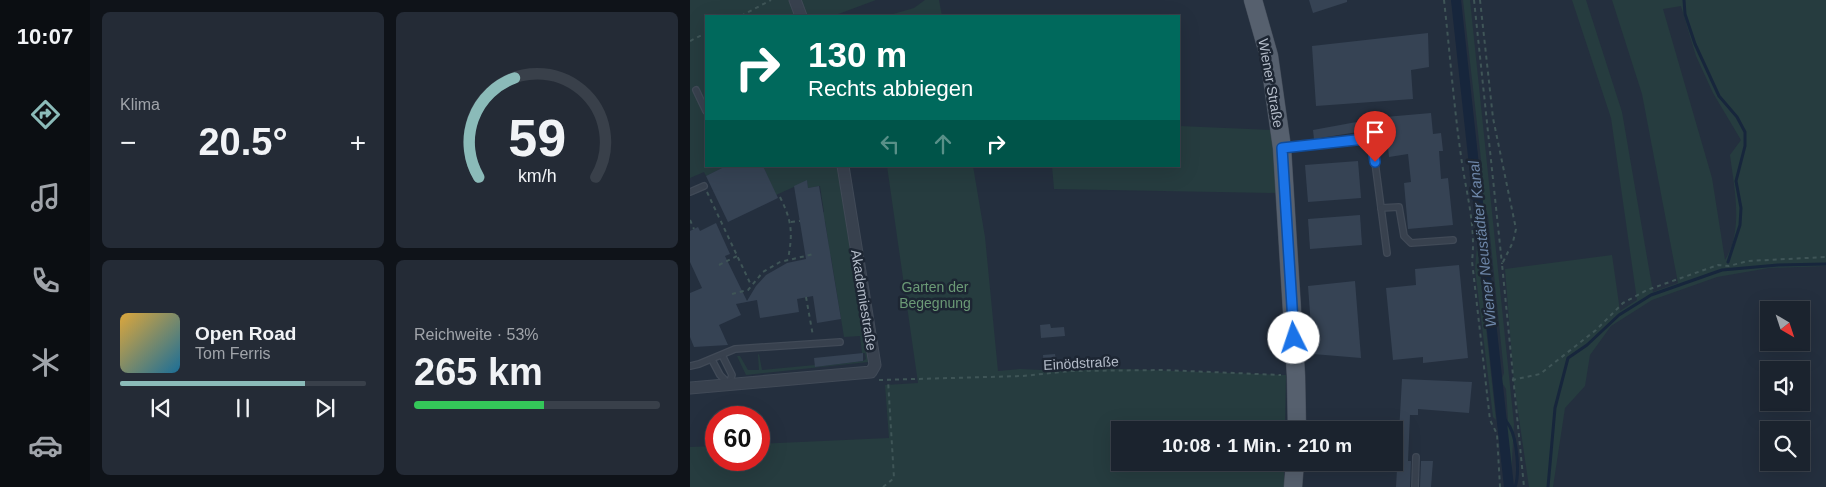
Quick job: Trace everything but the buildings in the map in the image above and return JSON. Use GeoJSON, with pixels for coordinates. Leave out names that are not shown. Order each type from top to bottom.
{"type":"FeatureCollection","features":[{"type":"Feature","properties":{"kind":"main road","name":"Wiener Straße"},"geometry":{"type":"LineString","coordinates":[[1253,0],[1269,56],[1282,148],[1296,376],[1297,421]]}},
{"type":"Feature","properties":{"kind":"main road"},"geometry":{"type":"LineString","coordinates":[[1293,487],[1294,471]]}},
{"type":"Feature","properties":{"kind":"street"},"geometry":{"type":"LineString","coordinates":[[796,0],[801,15]]}},
{"type":"Feature","properties":{"kind":"street","name":"Akademiestraße"},"geometry":{"type":"LineString","coordinates":[[843,167],[875,365],[871,372]]}},
{"type":"Feature","properties":{"kind":"street"},"geometry":{"type":"LineString","coordinates":[[690,388],[871,372]]}},
{"type":"Feature","properties":{"kind":"lane"},"geometry":{"type":"LineString","coordinates":[[696,90],[705,109]]}},
{"type":"Feature","properties":{"kind":"lane"},"geometry":{"type":"LineString","coordinates":[[1282,148],[1365,139],[1373,147],[1387,253]]}},
{"type":"Feature","properties":{"kind":"lane"},"geometry":{"type":"LineString","coordinates":[[690,192],[704,186]]}},
{"type":"Feature","properties":{"kind":"lane"},"geometry":{"type":"LineString","coordinates":[[1381,208],[1400,207],[1404,236],[1411,243],[1453,240]]}},
{"type":"Feature","properties":{"kind":"lane"},"geometry":{"type":"LineString","coordinates":[[690,366],[712,360],[735,349],[840,342]]}},
{"type":"Feature","properties":{"kind":"lane"},"geometry":{"type":"LineString","coordinates":[[712,360],[720,375],[729,384],[732,375],[722,355]]}},
{"type":"Feature","properties":{"kind":"lane"},"geometry":{"type":"LineString","coordinates":[[1415,487],[1416,457]]}},
{"type":"Feature","properties":{"kind":"path"},"geometry":{"type":"LineString","coordinates":[[743,15],[771,0]]}},
{"type":"Feature","properties":{"kind":"path"},"geometry":{"type":"LineString","coordinates":[[1444,0],[1462,164],[1469,194],[1474,245],[1472,261],[1490,420],[1497,434],[1500,487]]}},
{"type":"Feature","properties":{"kind":"path"},"geometry":{"type":"LineString","coordinates":[[1474,0],[1524,487]]}},
{"type":"Feature","properties":{"kind":"path"},"geometry":{"type":"LineString","coordinates":[[1480,0],[1493,118],[1516,229],[1513,242],[1502,264]]}},
{"type":"Feature","properties":{"kind":"path"},"geometry":{"type":"LineString","coordinates":[[690,41],[705,34]]}},
{"type":"Feature","properties":{"kind":"path"},"geometry":{"type":"LineString","coordinates":[[704,186],[752,285]]}},
{"type":"Feature","properties":{"kind":"path"},"geometry":{"type":"LineString","coordinates":[[780,197],[791,222],[788,259]]}},
{"type":"Feature","properties":{"kind":"path"},"geometry":{"type":"LineString","coordinates":[[690,220],[694,229]]}},
{"type":"Feature","properties":{"kind":"path"},"geometry":{"type":"LineString","coordinates":[[791,222],[800,221]]}},
{"type":"Feature","properties":{"kind":"path"},"geometry":{"type":"LineString","coordinates":[[732,294],[748,290],[772,266],[788,259],[814,254]]}},
{"type":"Feature","properties":{"kind":"path"},"geometry":{"type":"LineString","coordinates":[[719,265],[737,256]]}},
{"type":"Feature","properties":{"kind":"path"},"geometry":{"type":"LineString","coordinates":[[1512,380],[1540,374],[1596,330],[1623,303],[1647,290],[1718,266],[1729,266],[1748,261],[1826,258]]}},
{"type":"Feature","properties":{"kind":"path"},"geometry":{"type":"LineString","coordinates":[[806,297],[815,344]]}},
{"type":"Feature","properties":{"kind":"path","name":"Einödstraße"},"geometry":{"type":"LineString","coordinates":[[871,372],[875,379],[888,380],[1023,376],[1071,371],[1163,370],[1296,376]]}},
{"type":"Feature","properties":{"kind":"path"},"geometry":{"type":"LineString","coordinates":[[883,487],[894,478],[888,380]]}},
{"type":"Feature","properties":{"kind":"green space"},"geometry":{"type":"Polygon","coordinates":[[[690,0],[790,0],[795,15],[705,15],[705,167],[724,167],[706,176],[704,172],[690,178],[690,0]]]}},
{"type":"Feature","properties":{"kind":"green space"},"geometry":{"type":"Polygon","coordinates":[[[801,0],[876,0],[836,15],[806,15],[801,0]]]}},
{"type":"Feature","properties":{"kind":"green space"},"geometry":{"type":"Polygon","coordinates":[[[925,0],[939,0],[942,15],[890,15],[914,8],[925,0]]]}},
{"type":"Feature","properties":{"kind":"green space"},"geometry":{"type":"Polygon","coordinates":[[[1463,0],[1470,0],[1514,424],[1511,479],[1505,431],[1508,419],[1506,389],[1501,381],[1504,373],[1488,215],[1482,204],[1478,186],[1482,168],[1463,0]]]}},
{"type":"Feature","properties":{"kind":"green space"},"geometry":{"type":"Polygon","coordinates":[[[1572,0],[1586,0],[1622,112],[1653,292],[1678,283],[1642,94],[1612,0],[1826,0],[1826,266],[1769,268],[1717,277],[1652,300],[1611,326],[1590,355],[1585,386],[1565,408],[1553,487],[1529,487],[1514,384],[1505,269],[1612,255],[1620,311],[1637,300],[1611,118],[1572,0]],[[1681,6],[1663,9],[1712,178],[1725,260],[1731,248],[1736,222],[1735,194],[1730,155],[1741,140],[1713,93],[1696,56],[1681,6]]]}},
{"type":"Feature","properties":{"kind":"green space"},"geometry":{"type":"Polygon","coordinates":[[[1180,126],[1275,130],[1277,193],[1054,189],[1052,167],[1180,167],[1180,126]]]}},
{"type":"Feature","properties":{"kind":"green space"},"geometry":{"type":"Polygon","coordinates":[[[763,167],[837,167],[868,362],[746,375],[737,356],[740,356],[748,370],[759,370],[759,354],[762,370],[815,365],[816,367],[863,361],[866,359],[865,353],[862,353],[860,336],[844,337],[831,257],[826,248],[829,247],[825,221],[822,221],[820,213],[824,212],[820,186],[808,188],[807,181],[776,195],[763,167]]]}},
{"type":"Feature","properties":{"kind":"green space","name":"Garten der Begegnung"},"geometry":{"type":"Polygon","coordinates":[[[887,167],[973,167],[985,237],[998,371],[1042,370],[1067,367],[1286,375],[1285,421],[1111,421],[1111,471],[1284,471],[1284,487],[690,487],[690,447],[705,446],[705,471],[770,471],[770,443],[889,438],[885,385],[918,383],[887,167]]]}},
{"type":"Feature","properties":{"kind":"green space"},"geometry":{"type":"Polygon","coordinates":[[[1477,245],[1496,420],[1493,417],[1475,269],[1477,245]]]}},
{"type":"Feature","properties":{"kind":"waterway","name":"Wiener Neustädter Kanal"},"geometry":{"type":"LineString","coordinates":[[1456,0],[1509,487]]}},
{"type":"Feature","properties":{"kind":"waterway"},"geometry":{"type":"LineString","coordinates":[[1684,0],[1685,14],[1695,44],[1719,96],[1737,117],[1745,132],[1745,146],[1736,181],[1741,208],[1740,225],[1728,262]]}},
{"type":"Feature","properties":{"kind":"waterway"},"geometry":{"type":"LineString","coordinates":[[1548,487],[1555,408],[1568,358],[1587,345],[1619,315],[1651,295],[1722,270],[1778,265],[1826,264]]}},
{"type":"Feature","properties":{"kind":"waterway"},"geometry":{"type":"LineString","coordinates":[[1501,414],[1510,427],[1516,448],[1517,481],[1515,487]]}},
{"type":"Feature","properties":{"kind":"route"},"geometry":{"type":"LineString","coordinates":[[1294,338],[1282,148],[1365,139],[1373,147],[1375,162]]}}]}
